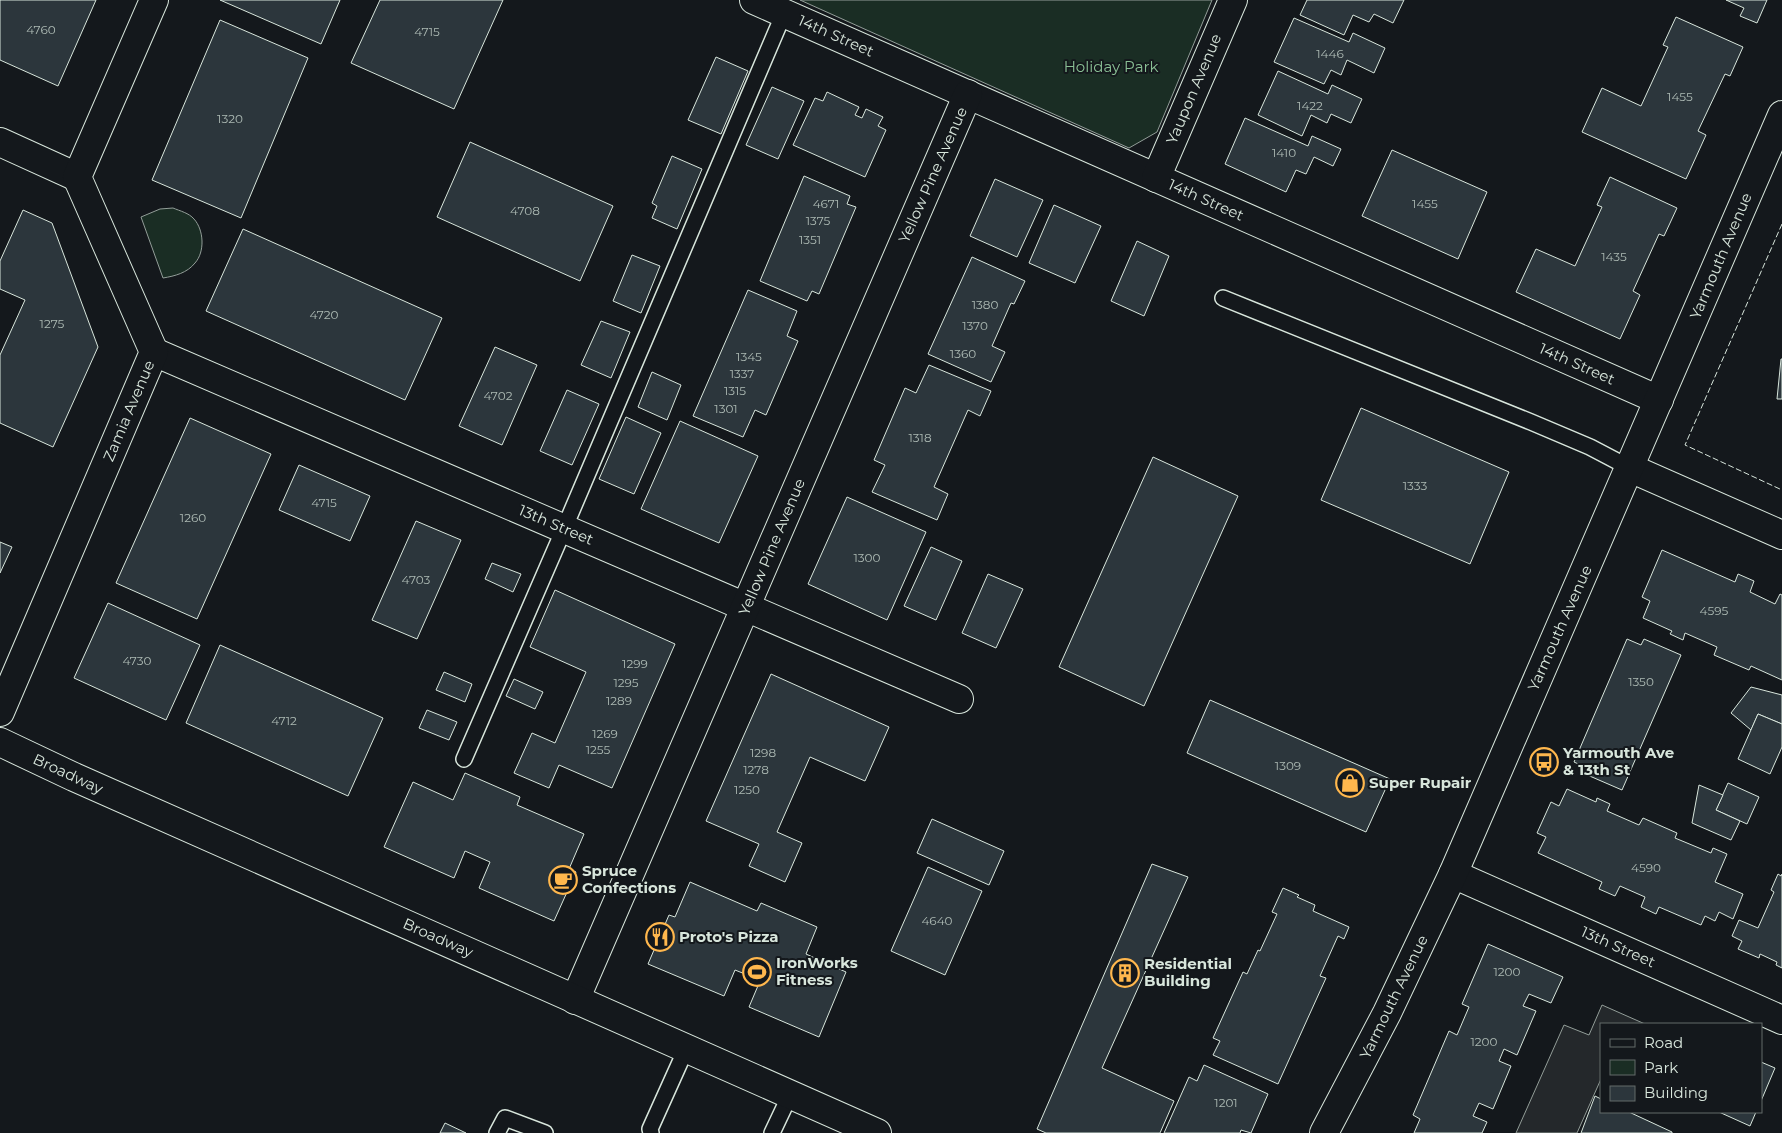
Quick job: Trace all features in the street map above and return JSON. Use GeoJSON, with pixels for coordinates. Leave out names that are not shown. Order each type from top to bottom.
{"type":"FeatureCollection","features":[{"type":"Feature","properties":{"kind":"street"},"geometry":{"type":"LineString","coordinates":[[0,142],[77,177],[154,0]]}},
{"type":"Feature","properties":{"kind":"street","name":"14th Street"},"geometry":{"type":"LineString","coordinates":[[754,0],[1659,400]]}},
{"type":"Feature","properties":{"kind":"street","name":"Yaupon Avenue"},"geometry":{"type":"LineString","coordinates":[[1156,178],[1233,0]]}},
{"type":"Feature","properties":{"kind":"street","name":"Yellow Pine Avenue"},"geometry":{"type":"LineString","coordinates":[[575,1000],[968,94]]}},
{"type":"Feature","properties":{"kind":"street","name":"Yarmouth Avenue"},"geometry":{"type":"LineString","coordinates":[[1324,1133],[1388,1013],[1453,874],[1782,116]]}},
{"type":"Feature","properties":{"kind":"street","name":"Zamia Avenue"},"geometry":{"type":"LineString","coordinates":[[0,712],[154,352],[77,177]]}},
{"type":"Feature","properties":{"kind":"street","name":"13th Street"},"geometry":{"type":"LineString","coordinates":[[154,352],[959,699]]}},
{"type":"Feature","properties":{"kind":"street"},"geometry":{"type":"LineString","coordinates":[[1630,468],[1782,535]]}},
{"type":"Feature","properties":{"kind":"street","name":"Broadway"},"geometry":{"type":"LineString","coordinates":[[0,742],[74,777],[877,1133]]}},
{"type":"Feature","properties":{"kind":"street","name":"13th Street"},"geometry":{"type":"LineString","coordinates":[[1453,874],[1782,1020]]}},
{"type":"Feature","properties":{"kind":"lane"},"geometry":{"type":"LineString","coordinates":[[464,759],[784,13]]}},
{"type":"Feature","properties":{"kind":"lane"},"geometry":{"type":"LineString","coordinates":[[1223,298],[1531,422],[1590,447],[1630,468]]}},
{"type":"Feature","properties":{"kind":"lane"},"geometry":{"type":"LineString","coordinates":[[646,1132],[686,1049]]}},
{"type":"Feature","properties":{"kind":"lane"},"geometry":{"type":"LineString","coordinates":[[772,1133],[790,1095]]}},
{"type":"Feature","properties":{"kind":"lane"},"geometry":{"type":"LineString","coordinates":[[497,1133],[504,1118],[545,1133]]}},
{"type":"Feature","properties":{"kind":"green space","name":"Holiday Park"},"geometry":{"type":"Polygon","coordinates":[[[800,0],[1212,0],[1157,132],[1129,148],[800,0]]]}},
{"type":"Feature","properties":{"kind":"green space"},"geometry":{"type":"Polygon","coordinates":[[[173,208],[194,219],[200,229],[202,247],[195,263],[185,272],[163,278],[141,217],[160,209],[173,208]]]}},
{"type":"Feature","properties":{"kind":"shaded area"},"geometry":{"type":"Polygon","coordinates":[[[1602,1005],[1643,1023],[1600,1023],[1600,1081],[1577,1133],[1516,1133],[1564,1025],[1589,1035],[1602,1005]]]}},
{"type":"Feature","properties":{"kind":"building"},"geometry":{"type":"Polygon","coordinates":[[[0,0],[96,0],[58,86],[0,60],[0,0]]]}},
{"type":"Feature","properties":{"kind":"building"},"geometry":{"type":"Polygon","coordinates":[[[220,0],[340,0],[321,44],[220,0]]]}},
{"type":"Feature","properties":{"kind":"building"},"geometry":{"type":"Polygon","coordinates":[[[380,0],[503,0],[454,109],[351,63],[380,0]]]}},
{"type":"Feature","properties":{"kind":"building"},"geometry":{"type":"Polygon","coordinates":[[[1307,0],[1404,0],[1393,23],[1374,14],[1369,22],[1353,15],[1344,35],[1300,15],[1307,0]]]}},
{"type":"Feature","properties":{"kind":"building"},"geometry":{"type":"Polygon","coordinates":[[[1726,0],[1767,0],[1757,23],[1740,16],[1744,8],[1726,0]]]}},
{"type":"Feature","properties":{"kind":"building"},"geometry":{"type":"Polygon","coordinates":[[[1676,17],[1743,47],[1730,76],[1725,74],[1698,131],[1706,135],[1686,179],[1582,132],[1602,88],[1641,106],[1668,47],[1663,45],[1676,17]]]}},
{"type":"Feature","properties":{"kind":"building"},"geometry":{"type":"Polygon","coordinates":[[[1294,18],[1349,42],[1353,33],[1385,48],[1374,73],[1347,60],[1341,75],[1331,70],[1324,84],[1274,62],[1294,18]]]}},
{"type":"Feature","properties":{"kind":"building"},"geometry":{"type":"Polygon","coordinates":[[[220,20],[308,58],[241,218],[152,180],[220,20]]]}},
{"type":"Feature","properties":{"kind":"building"},"geometry":{"type":"Polygon","coordinates":[[[716,57],[748,71],[721,134],[688,120],[716,57]]]}},
{"type":"Feature","properties":{"kind":"building"},"geometry":{"type":"Polygon","coordinates":[[[1278,71],[1328,94],[1332,85],[1362,99],[1351,123],[1331,114],[1327,123],[1311,115],[1302,136],[1258,115],[1278,71]]]}},
{"type":"Feature","properties":{"kind":"building"},"geometry":{"type":"Polygon","coordinates":[[[772,87],[804,101],[778,159],[746,145],[772,87]]]}},
{"type":"Feature","properties":{"kind":"building"},"geometry":{"type":"Polygon","coordinates":[[[827,92],[859,107],[855,115],[862,118],[866,109],[883,117],[878,126],[886,130],[865,177],[793,145],[815,98],[823,101],[827,92]]]}},
{"type":"Feature","properties":{"kind":"building"},"geometry":{"type":"Polygon","coordinates":[[[1245,118],[1308,146],[1312,136],[1341,149],[1333,166],[1314,157],[1306,174],[1296,170],[1286,192],[1225,164],[1245,118]]]}},
{"type":"Feature","properties":{"kind":"building"},"geometry":{"type":"Polygon","coordinates":[[[470,142],[613,206],[580,281],[437,217],[470,142]]]}},
{"type":"Feature","properties":{"kind":"building"},"geometry":{"type":"Polygon","coordinates":[[[1392,150],[1487,192],[1458,259],[1362,216],[1392,150]]]}},
{"type":"Feature","properties":{"kind":"building"},"geometry":{"type":"Polygon","coordinates":[[[672,156],[702,169],[677,229],[652,218],[657,206],[652,203],[672,156]]]}},
{"type":"Feature","properties":{"kind":"building"},"geometry":{"type":"Polygon","coordinates":[[[804,176],[850,196],[847,204],[856,207],[819,294],[812,291],[807,301],[760,281],[804,176]]]}},
{"type":"Feature","properties":{"kind":"building"},"geometry":{"type":"Polygon","coordinates":[[[1610,177],[1677,208],[1664,236],[1659,234],[1633,291],[1640,295],[1620,339],[1516,292],[1536,249],[1575,266],[1602,207],[1597,205],[1610,177]]]}},
{"type":"Feature","properties":{"kind":"building"},"geometry":{"type":"Polygon","coordinates":[[[995,179],[1043,200],[1017,257],[970,236],[995,179]]]}},
{"type":"Feature","properties":{"kind":"building"},"geometry":{"type":"Polygon","coordinates":[[[1054,205],[1101,226],[1075,283],[1029,263],[1054,205]]]}},
{"type":"Feature","properties":{"kind":"building"},"geometry":{"type":"Polygon","coordinates":[[[23,210],[52,223],[98,347],[53,447],[0,423],[0,355],[25,300],[0,289],[0,261],[23,210]]]}},
{"type":"Feature","properties":{"kind":"building"},"geometry":{"type":"Polygon","coordinates":[[[243,229],[442,318],[405,400],[206,311],[243,229]]]}},
{"type":"Feature","properties":{"kind":"building"},"geometry":{"type":"Polygon","coordinates":[[[1137,241],[1169,256],[1144,316],[1111,301],[1137,241]]]}},
{"type":"Feature","properties":{"kind":"building"},"geometry":{"type":"Polygon","coordinates":[[[632,255],[660,266],[641,313],[613,301],[632,255]]]}},
{"type":"Feature","properties":{"kind":"building"},"geometry":{"type":"Polygon","coordinates":[[[972,257],[1025,281],[1014,304],[1011,303],[992,346],[1005,352],[991,382],[928,354],[972,257]]]}},
{"type":"Feature","properties":{"kind":"building"},"geometry":{"type":"Polygon","coordinates":[[[748,290],[797,311],[787,336],[798,341],[766,415],[755,410],[743,437],[693,416],[748,290]]]}},
{"type":"Feature","properties":{"kind":"building"},"geometry":{"type":"Polygon","coordinates":[[[601,321],[630,332],[611,378],[581,365],[601,321]]]}},
{"type":"Feature","properties":{"kind":"building"},"geometry":{"type":"Polygon","coordinates":[[[495,347],[537,365],[502,445],[459,426],[495,347]]]}},
{"type":"Feature","properties":{"kind":"building"},"geometry":{"type":"Polygon","coordinates":[[[1781,359],[1782,399],[1777,399],[1781,359]]]}},
{"type":"Feature","properties":{"kind":"building"},"geometry":{"type":"Polygon","coordinates":[[[929,365],[991,391],[980,416],[968,410],[934,487],[948,494],[937,520],[872,492],[885,465],[874,460],[905,388],[916,393],[929,365]]]}},
{"type":"Feature","properties":{"kind":"building"},"geometry":{"type":"Polygon","coordinates":[[[652,372],[681,385],[667,420],[638,407],[652,372]]]}},
{"type":"Feature","properties":{"kind":"building"},"geometry":{"type":"Polygon","coordinates":[[[567,390],[599,404],[572,465],[540,451],[567,390]]]}},
{"type":"Feature","properties":{"kind":"building"},"geometry":{"type":"Polygon","coordinates":[[[1361,408],[1509,472],[1470,564],[1321,500],[1361,408]]]}},
{"type":"Feature","properties":{"kind":"building"},"geometry":{"type":"Polygon","coordinates":[[[626,417],[661,433],[634,494],[599,479],[626,417]]]}},
{"type":"Feature","properties":{"kind":"building"},"geometry":{"type":"Polygon","coordinates":[[[190,418],[271,454],[197,619],[116,583],[190,418]]]}},
{"type":"Feature","properties":{"kind":"building"},"geometry":{"type":"Polygon","coordinates":[[[680,421],[758,456],[719,543],[641,509],[680,421]]]}},
{"type":"Feature","properties":{"kind":"building"},"geometry":{"type":"Polygon","coordinates":[[[1153,457],[1238,496],[1144,706],[1059,667],[1153,457]]]}},
{"type":"Feature","properties":{"kind":"building"},"geometry":{"type":"Polygon","coordinates":[[[299,465],[370,496],[350,541],[279,510],[299,465]]]}},
{"type":"Feature","properties":{"kind":"building"},"geometry":{"type":"Polygon","coordinates":[[[847,497],[926,532],[887,620],[808,584],[847,497]]]}},
{"type":"Feature","properties":{"kind":"building"},"geometry":{"type":"Polygon","coordinates":[[[416,521],[461,540],[417,639],[372,620],[416,521]]]}},
{"type":"Feature","properties":{"kind":"building"},"geometry":{"type":"Polygon","coordinates":[[[0,542],[12,547],[0,573],[0,542]]]}},
{"type":"Feature","properties":{"kind":"building"},"geometry":{"type":"Polygon","coordinates":[[[931,547],[962,561],[936,620],[904,606],[931,547]]]}},
{"type":"Feature","properties":{"kind":"building"},"geometry":{"type":"Polygon","coordinates":[[[1662,550],[1735,582],[1738,574],[1754,581],[1750,592],[1775,604],[1780,594],[1782,595],[1782,680],[1751,666],[1749,670],[1714,655],[1717,647],[1685,633],[1683,640],[1670,634],[1672,631],[1643,618],[1650,601],[1642,597],[1662,550]]]}},
{"type":"Feature","properties":{"kind":"building"},"geometry":{"type":"Polygon","coordinates":[[[492,563],[521,574],[513,592],[485,579],[492,563]]]}},
{"type":"Feature","properties":{"kind":"building"},"geometry":{"type":"Polygon","coordinates":[[[988,574],[1023,589],[996,648],[962,633],[988,574]]]}},
{"type":"Feature","properties":{"kind":"building"},"geometry":{"type":"Polygon","coordinates":[[[555,590],[675,644],[612,788],[559,765],[549,788],[514,773],[532,733],[555,743],[586,672],[530,647],[555,590]]]}},
{"type":"Feature","properties":{"kind":"building"},"geometry":{"type":"Polygon","coordinates":[[[108,603],[200,645],[166,720],[74,678],[108,603]]]}},
{"type":"Feature","properties":{"kind":"building"},"geometry":{"type":"Polygon","coordinates":[[[1627,639],[1641,645],[1644,639],[1681,655],[1622,790],[1585,774],[1587,768],[1574,762],[1627,639]]]}},
{"type":"Feature","properties":{"kind":"building"},"geometry":{"type":"Polygon","coordinates":[[[220,645],[383,718],[348,796],[186,723],[220,645]]]}},
{"type":"Feature","properties":{"kind":"building"},"geometry":{"type":"Polygon","coordinates":[[[444,672],[472,684],[465,702],[436,690],[444,672]]]}},
{"type":"Feature","properties":{"kind":"building"},"geometry":{"type":"Polygon","coordinates":[[[771,674],[889,727],[865,781],[810,757],[777,832],[802,843],[785,882],[749,866],[759,844],[706,821],[771,674]]]}},
{"type":"Feature","properties":{"kind":"building"},"geometry":{"type":"Polygon","coordinates":[[[514,679],[543,692],[535,709],[506,696],[514,679]]]}},
{"type":"Feature","properties":{"kind":"building"},"geometry":{"type":"Polygon","coordinates":[[[1751,687],[1782,695],[1782,724],[1758,714],[1751,730],[1731,713],[1751,687]]]}},
{"type":"Feature","properties":{"kind":"building"},"geometry":{"type":"Polygon","coordinates":[[[1210,700],[1390,779],[1366,832],[1187,753],[1210,700]]]}},
{"type":"Feature","properties":{"kind":"building"},"geometry":{"type":"Polygon","coordinates":[[[427,710],[457,722],[449,740],[419,728],[427,710]]]}},
{"type":"Feature","properties":{"kind":"building"},"geometry":{"type":"Polygon","coordinates":[[[1758,714],[1782,724],[1782,747],[1770,774],[1738,759],[1758,714]]]}},
{"type":"Feature","properties":{"kind":"building"},"geometry":{"type":"Polygon","coordinates":[[[465,773],[520,797],[517,805],[584,834],[569,869],[576,872],[554,921],[479,888],[490,862],[465,851],[454,878],[384,847],[413,782],[453,800],[465,773]]]}},
{"type":"Feature","properties":{"kind":"building"},"geometry":{"type":"Polygon","coordinates":[[[1728,783],[1759,797],[1747,824],[1716,810],[1728,783]]]}},
{"type":"Feature","properties":{"kind":"building"},"geometry":{"type":"Polygon","coordinates":[[[1699,785],[1723,795],[1716,810],[1740,821],[1731,840],[1692,823],[1699,785]]]}},
{"type":"Feature","properties":{"kind":"building"},"geometry":{"type":"Polygon","coordinates":[[[1567,789],[1596,802],[1597,798],[1610,804],[1607,811],[1639,825],[1643,818],[1677,833],[1675,838],[1711,853],[1713,848],[1727,854],[1715,882],[1743,894],[1733,919],[1719,912],[1715,921],[1705,916],[1701,925],[1659,907],[1656,914],[1641,907],[1645,897],[1620,886],[1615,896],[1599,889],[1602,882],[1538,853],[1546,837],[1537,833],[1551,802],[1559,806],[1567,789]]]}},
{"type":"Feature","properties":{"kind":"building"},"geometry":{"type":"Polygon","coordinates":[[[932,819],[1004,851],[989,885],[917,853],[932,819]]]}},
{"type":"Feature","properties":{"kind":"building","name":"Residential Building"},"geometry":{"type":"Polygon","coordinates":[[[1152,864],[1188,877],[1102,1068],[1174,1101],[1160,1133],[1046,1133],[1037,1129],[1152,864]]]}},
{"type":"Feature","properties":{"kind":"building"},"geometry":{"type":"Polygon","coordinates":[[[928,867],[982,891],[945,975],[891,951],[928,867]]]}},
{"type":"Feature","properties":{"kind":"building"},"geometry":{"type":"Polygon","coordinates":[[[1778,874],[1781,876],[1782,874],[1782,968],[1776,965],[1777,962],[1760,954],[1759,958],[1738,949],[1742,941],[1732,936],[1739,920],[1758,928],[1774,892],[1771,890],[1778,874]]]}},
{"type":"Feature","properties":{"kind":"building"},"geometry":{"type":"Polygon","coordinates":[[[690,882],[757,911],[761,903],[817,927],[806,954],[846,972],[819,1037],[749,1007],[760,981],[755,978],[735,970],[724,996],[648,964],[669,915],[675,917],[690,882]]]}},
{"type":"Feature","properties":{"kind":"building"},"geometry":{"type":"Polygon","coordinates":[[[1283,888],[1315,905],[1313,911],[1349,927],[1344,939],[1338,936],[1320,976],[1326,978],[1278,1084],[1213,1055],[1220,1041],[1213,1038],[1243,972],[1247,974],[1258,950],[1260,951],[1277,914],[1272,912],[1283,888]]]}},
{"type":"Feature","properties":{"kind":"building"},"geometry":{"type":"Polygon","coordinates":[[[1488,944],[1563,977],[1551,1003],[1529,994],[1523,1006],[1536,1011],[1517,1055],[1504,1049],[1499,1061],[1511,1066],[1493,1109],[1479,1103],[1473,1116],[1487,1122],[1482,1133],[1414,1133],[1420,1119],[1413,1115],[1449,1031],[1457,1035],[1469,1007],[1462,1004],[1488,944]]]}},
{"type":"Feature","properties":{"kind":"building"},"geometry":{"type":"Polygon","coordinates":[[[1762,1062],[1775,1068],[1762,1099],[1762,1062]]]}},
{"type":"Feature","properties":{"kind":"building"},"geometry":{"type":"Polygon","coordinates":[[[1204,1065],[1268,1094],[1251,1133],[1241,1130],[1240,1133],[1164,1133],[1189,1077],[1197,1081],[1204,1065]]]}},
{"type":"Feature","properties":{"kind":"building"},"geometry":{"type":"Polygon","coordinates":[[[1595,1096],[1600,1098],[1600,1113],[1631,1113],[1672,1132],[1672,1133],[1581,1133],[1595,1096]]]}},
{"type":"Feature","properties":{"kind":"building"},"geometry":{"type":"Polygon","coordinates":[[[1721,1113],[1756,1113],[1750,1126],[1721,1113]]]}},
{"type":"Feature","properties":{"kind":"building"},"geometry":{"type":"Polygon","coordinates":[[[445,1123],[466,1133],[440,1133],[445,1123]]]}},
{"type":"Feature","properties":{"kind":"fence"},"geometry":{"type":"LineString","coordinates":[[1782,224],[1685,445],[1782,490]]}},
{"type":"Feature","properties":{"kind":"place","name":"Yarmouth Ave & 13th St"},"geometry":{"type":"Point","coordinates":[1544,762]}},
{"type":"Feature","properties":{"kind":"place","name":"Super Rupair"},"geometry":{"type":"Point","coordinates":[1350,783]}},
{"type":"Feature","properties":{"kind":"place","name":"Spruce Confections"},"geometry":{"type":"Point","coordinates":[563,880]}},
{"type":"Feature","properties":{"kind":"place","name":"Proto's Pizza"},"geometry":{"type":"Point","coordinates":[660,937]}},
{"type":"Feature","properties":{"kind":"place","name":"IronWorks Fitness"},"geometry":{"type":"Point","coordinates":[757,972]}},
{"type":"Feature","properties":{"kind":"place","name":"Residential Building"},"geometry":{"type":"Point","coordinates":[1125,973]}}]}
